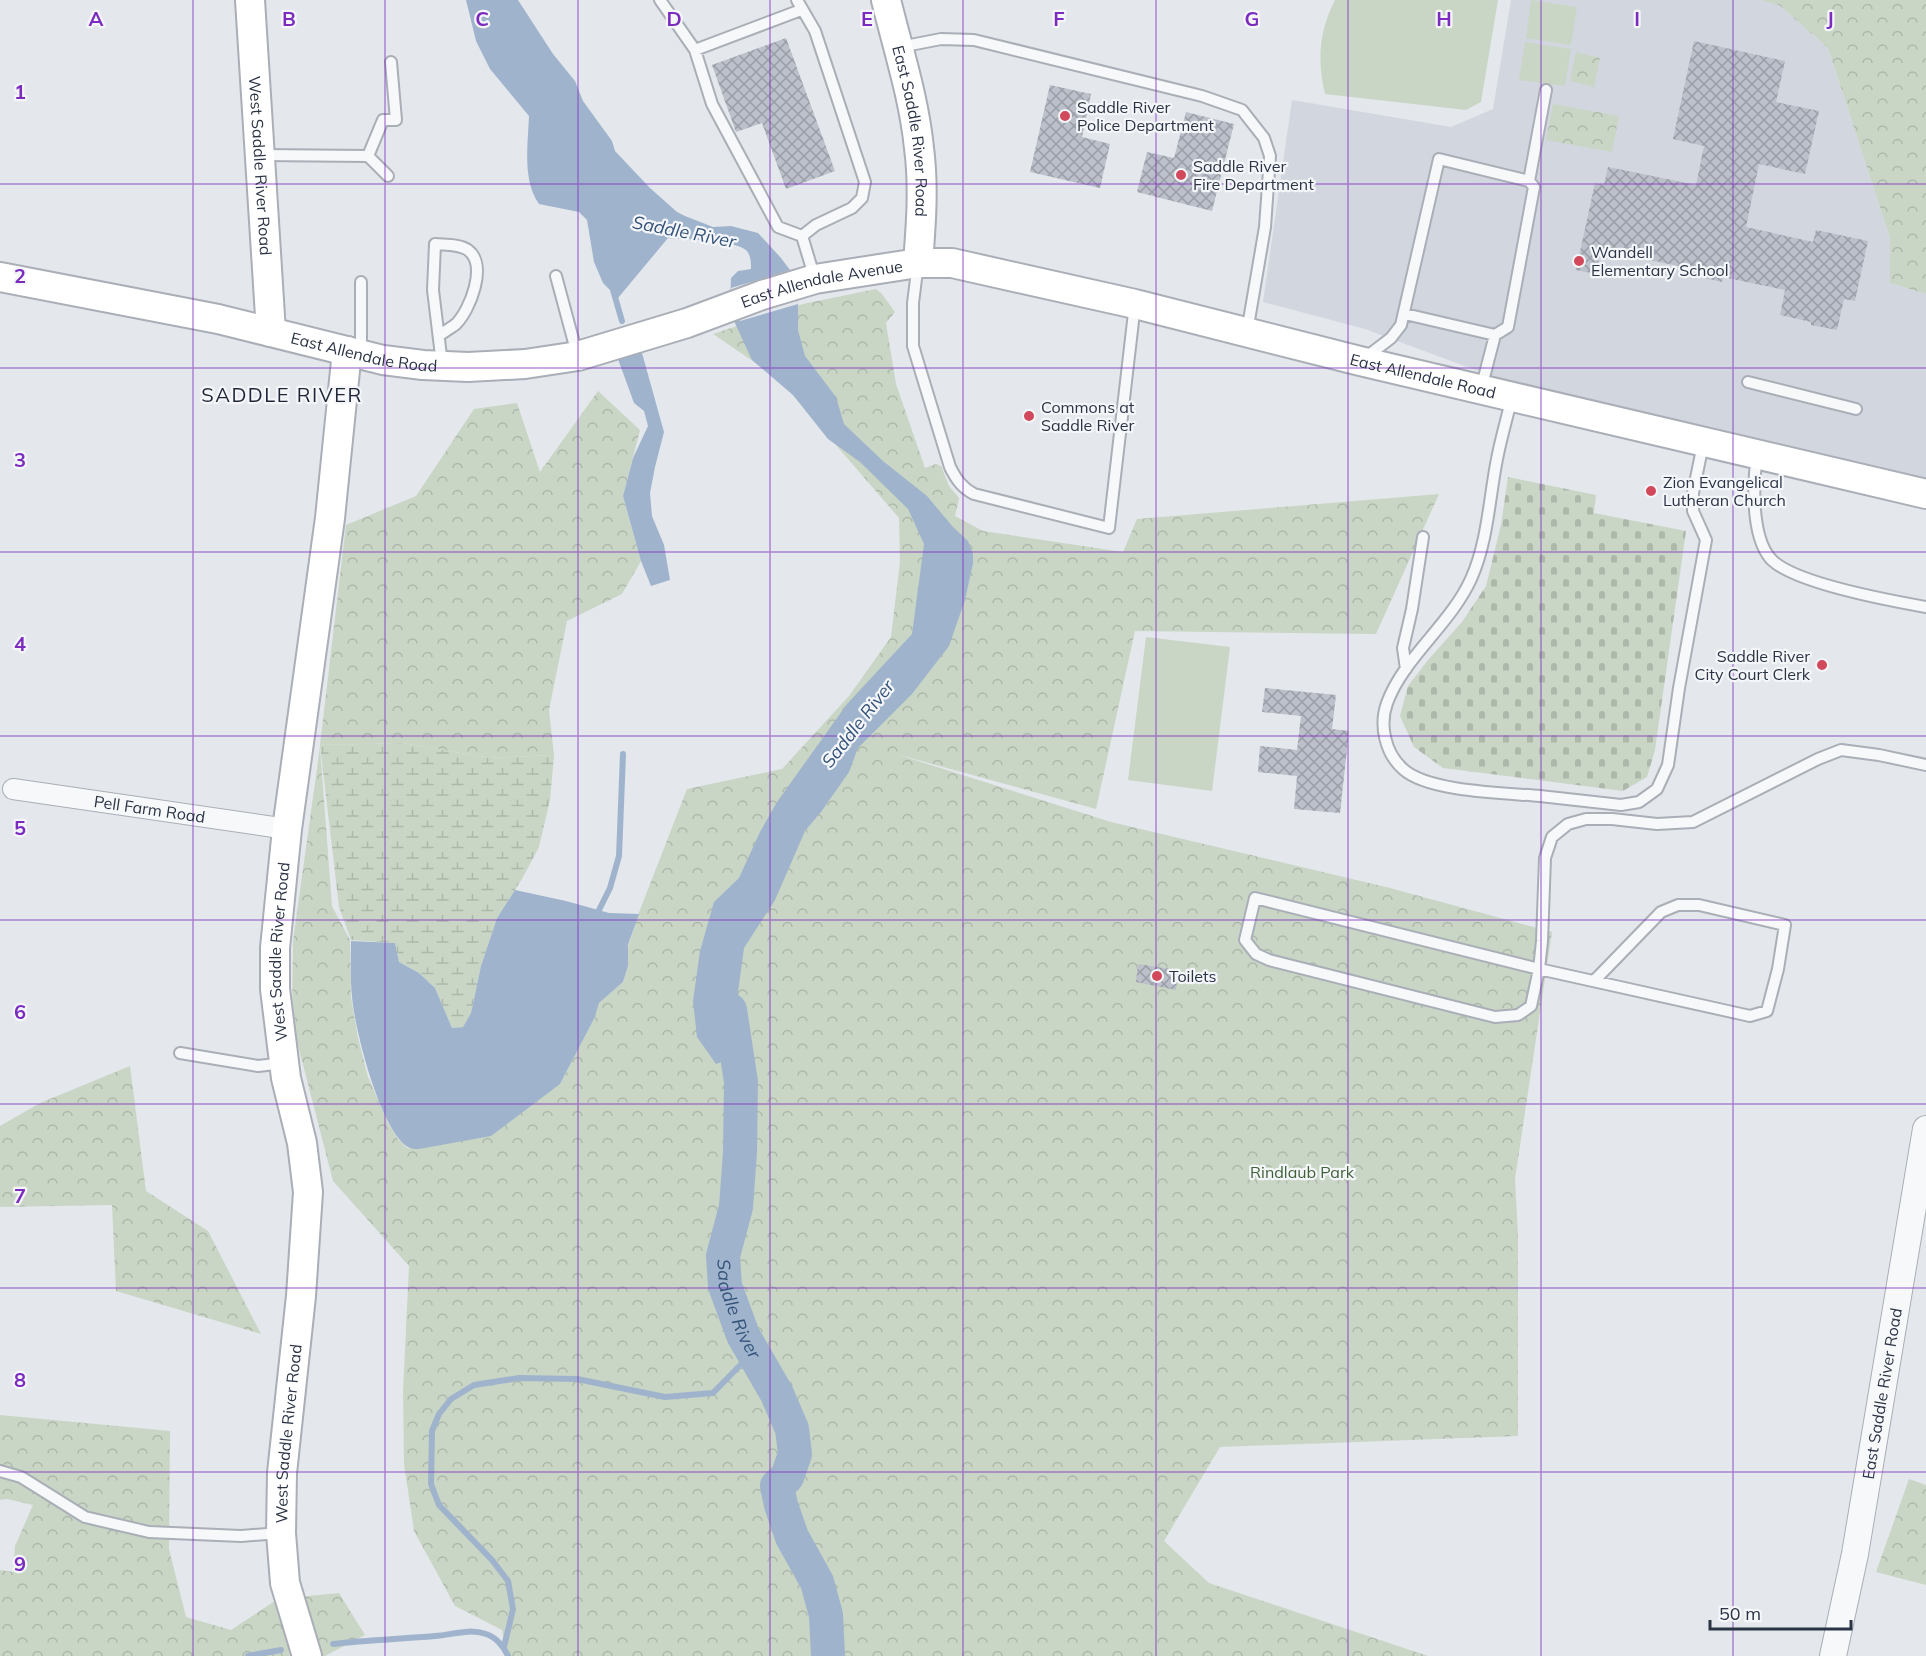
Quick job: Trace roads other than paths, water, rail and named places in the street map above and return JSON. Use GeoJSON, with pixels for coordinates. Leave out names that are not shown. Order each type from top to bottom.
{"type":"FeatureCollection","features":[{"type":"Feature","properties":{"kind":"main road","name":"West Saddle River Road"},"geometry":{"type":"LineString","coordinates":[[250,0],[271,332]]}},
{"type":"Feature","properties":{"kind":"main road","name":"East Saddle River Road"},"geometry":{"type":"LineString","coordinates":[[886,0],[911,100],[920,148],[918,263]]}},
{"type":"Feature","properties":{"kind":"main road","name":"East Allendale Avenue"},"geometry":{"type":"LineString","coordinates":[[727,308],[806,281],[918,263]]}},
{"type":"Feature","properties":{"kind":"main road","name":"East Allendale Road"},"geometry":{"type":"LineString","coordinates":[[918,263],[952,263],[1135,303],[1360,361],[1926,494]]}},
{"type":"Feature","properties":{"kind":"main road","name":"East Allendale Road"},"geometry":{"type":"LineString","coordinates":[[0,277],[218,319],[405,363],[442,367],[525,364],[578,356],[678,326],[727,308]]}},
{"type":"Feature","properties":{"kind":"main road","name":"West Saddle River Road"},"geometry":{"type":"LineString","coordinates":[[307,1656],[285,1583],[280,1533],[282,1473],[301,1296],[308,1192],[302,1143],[284,1063],[275,989],[275,948],[287,830],[354,352]]}},
{"type":"Feature","properties":{"kind":"street","name":"Pell Farm Road"},"geometry":{"type":"LineString","coordinates":[[13,789],[287,830]]}},
{"type":"Feature","properties":{"kind":"street","name":"East Saddle River Road"},"geometry":{"type":"LineString","coordinates":[[1833,1656],[1855,1554],[1926,1129]]}},
{"type":"Feature","properties":{"kind":"lane"},"geometry":{"type":"LineString","coordinates":[[660,0],[695,50],[712,104],[778,227],[802,236]]}},
{"type":"Feature","properties":{"kind":"lane"},"geometry":{"type":"LineString","coordinates":[[695,50],[799,5],[816,31],[865,182],[862,198],[852,208],[816,225],[802,236]]}},
{"type":"Feature","properties":{"kind":"lane"},"geometry":{"type":"LineString","coordinates":[[898,48],[941,39],[974,40],[1202,96],[1242,110],[1264,138],[1270,156],[1265,227],[1247,332]]}},
{"type":"Feature","properties":{"kind":"lane"},"geometry":{"type":"LineString","coordinates":[[368,156],[383,120],[396,120],[392,62]]}},
{"type":"Feature","properties":{"kind":"lane"},"geometry":{"type":"LineString","coordinates":[[1529,181],[1546,90]]}},
{"type":"Feature","properties":{"kind":"lane"},"geometry":{"type":"LineString","coordinates":[[259,155],[368,156],[388,176]]}},
{"type":"Feature","properties":{"kind":"lane"},"geometry":{"type":"LineString","coordinates":[[1360,361],[1395,334],[1401,325],[1439,159],[1529,181],[1534,187],[1508,327],[1495,335],[1480,389]]}},
{"type":"Feature","properties":{"kind":"lane"},"geometry":{"type":"LineString","coordinates":[[802,236],[806,281]]}},
{"type":"Feature","properties":{"kind":"lane"},"geometry":{"type":"LineString","coordinates":[[440,335],[455,324],[462,315],[475,286],[477,272],[476,262],[466,249],[459,246],[435,244],[433,290],[442,367]]}},
{"type":"Feature","properties":{"kind":"lane"},"geometry":{"type":"LineString","coordinates":[[918,263],[913,303],[913,346],[955,477],[961,485],[974,494],[1109,528],[1135,303]]}},
{"type":"Feature","properties":{"kind":"lane"},"geometry":{"type":"LineString","coordinates":[[556,276],[578,356]]}},
{"type":"Feature","properties":{"kind":"lane"},"geometry":{"type":"LineString","coordinates":[[354,352],[362,282]]}},
{"type":"Feature","properties":{"kind":"lane"},"geometry":{"type":"LineString","coordinates":[[1405,314],[1495,335]]}},
{"type":"Feature","properties":{"kind":"lane"},"geometry":{"type":"LineString","coordinates":[[1748,382],[1857,409]]}},
{"type":"Feature","properties":{"kind":"lane"},"geometry":{"type":"LineString","coordinates":[[1512,397],[1497,459],[1484,538],[1472,577],[1456,607],[1406,669],[1386,704],[1383,729],[1390,754],[1404,771],[1430,783],[1466,789],[1621,805],[1639,802],[1657,789],[1668,765],[1679,688],[1706,540],[1693,511],[1693,493],[1704,442]]}},
{"type":"Feature","properties":{"kind":"lane"},"geometry":{"type":"LineString","coordinates":[[1758,455],[1753,482],[1757,530],[1770,558],[1796,575],[1828,585],[1926,607]]}},
{"type":"Feature","properties":{"kind":"lane"},"geometry":{"type":"LineString","coordinates":[[1406,669],[1403,648],[1412,609],[1423,537]]}},
{"type":"Feature","properties":{"kind":"lane"},"geometry":{"type":"LineString","coordinates":[[1594,981],[1661,912],[1678,905],[1699,905],[1785,925],[1779,969],[1767,1011],[1750,1016],[1539,969],[1255,898],[1245,940],[1256,954],[1269,960],[1495,1017],[1518,1015],[1531,1006],[1539,969],[1543,932],[1545,858],[1552,837],[1568,824],[1586,819],[1612,819],[1657,824],[1693,822],[1818,759],[1841,750],[1926,765]]}},
{"type":"Feature","properties":{"kind":"lane"},"geometry":{"type":"LineString","coordinates":[[180,1053],[258,1066],[284,1063]]}},
{"type":"Feature","properties":{"kind":"lane"},"geometry":{"type":"LineString","coordinates":[[0,1471],[21,1477],[85,1517],[149,1532],[241,1536],[280,1533]]}},
{"type":"Feature","properties":{"kind":"water"},"geometry":{"type":"Polygon","coordinates":[[[466,0],[518,0],[553,54],[575,81],[583,101],[612,141],[615,151],[650,188],[677,212],[685,216],[713,227],[731,226],[758,233],[781,258],[790,270],[798,304],[798,330],[805,356],[836,397],[844,424],[883,461],[927,496],[968,541],[973,554],[965,600],[949,646],[912,694],[858,748],[849,772],[805,831],[775,900],[744,948],[737,1000],[744,1054],[716,1064],[697,1037],[693,1001],[700,951],[714,902],[739,878],[777,802],[847,704],[912,634],[924,544],[908,509],[860,462],[828,439],[793,395],[752,360],[734,321],[730,303],[731,278],[738,271],[751,269],[747,251],[733,244],[722,242],[668,238],[618,298],[603,283],[594,262],[587,220],[579,212],[539,204],[534,194],[527,162],[529,116],[490,69],[476,41],[466,0]]]}},
{"type":"Feature","properties":{"kind":"water"},"geometry":{"type":"Polygon","coordinates":[[[642,353],[664,432],[650,493],[652,516],[664,545],[670,580],[651,586],[641,561],[623,496],[633,458],[648,426],[644,411],[634,403],[618,359],[642,353]]]}},
{"type":"Feature","properties":{"kind":"water"},"geometry":{"type":"Polygon","coordinates":[[[515,890],[609,913],[639,914],[628,945],[628,966],[623,982],[599,1003],[595,1017],[560,1084],[491,1136],[419,1149],[410,1148],[399,1139],[389,1123],[371,1079],[354,1011],[351,941],[395,943],[399,962],[419,973],[435,988],[452,1028],[463,1027],[471,1013],[481,966],[497,918],[515,890]]]}},
{"type":"Feature","properties":{"kind":"waterway"},"geometry":{"type":"LineString","coordinates":[[613,290],[622,321]]}},
{"type":"Feature","properties":{"kind":"waterway"},"geometry":{"type":"LineString","coordinates":[[599,910],[610,888],[619,856],[623,754]]}},
{"type":"Feature","properties":{"kind":"waterway","name":"Saddle River"},"geometry":{"type":"LineString","coordinates":[[730,1010],[741,1082],[740,1152],[736,1207],[723,1256],[725,1286],[743,1335],[777,1394],[792,1429],[795,1454],[787,1477],[777,1486],[792,1537],[817,1582],[826,1615],[828,1656]]}},
{"type":"Feature","properties":{"kind":"waterway"},"geometry":{"type":"LineString","coordinates":[[504,1647],[513,1609],[508,1581],[492,1560],[439,1505],[431,1484],[432,1431],[439,1414],[451,1399],[474,1385],[519,1378],[577,1379],[665,1397],[713,1393],[753,1352]]}},
{"type":"Feature","properties":{"kind":"waterway"},"geometry":{"type":"LineString","coordinates":[[333,1644],[480,1632],[493,1637],[508,1656]]}},
{"type":"Feature","properties":{"kind":"waterway"},"geometry":{"type":"LineString","coordinates":[[248,1656],[281,1650]]}},
{"type":"Feature","properties":{"kind":"place","name":"Saddle River Police Department"},"geometry":{"type":"Point","coordinates":[1065,116]}},
{"type":"Feature","properties":{"kind":"place","name":"Saddle River Fire Department"},"geometry":{"type":"Point","coordinates":[1181,175]}},
{"type":"Feature","properties":{"kind":"place","name":"Wandell Elementary School"},"geometry":{"type":"Point","coordinates":[1579,261]}},
{"type":"Feature","properties":{"kind":"place","name":"Commons at Saddle River"},"geometry":{"type":"Point","coordinates":[1029,416]}},
{"type":"Feature","properties":{"kind":"place","name":"Zion Evangelical Lutheran Church"},"geometry":{"type":"Point","coordinates":[1651,491]}},
{"type":"Feature","properties":{"kind":"place","name":"Saddle River City Court Clerk"},"geometry":{"type":"Point","coordinates":[1822,665]}},
{"type":"Feature","properties":{"kind":"place","name":"Toilets"},"geometry":{"type":"Point","coordinates":[1157,976]}},
{"type":"Feature","properties":{"kind":"district","name":"SADDLE RIVER"},"geometry":{"type":"Point","coordinates":[282,395]}},
{"type":"Feature","properties":{"kind":"park label","name":"Rindlaub Park"},"geometry":{"type":"Point","coordinates":[1302,1172]}}]}
